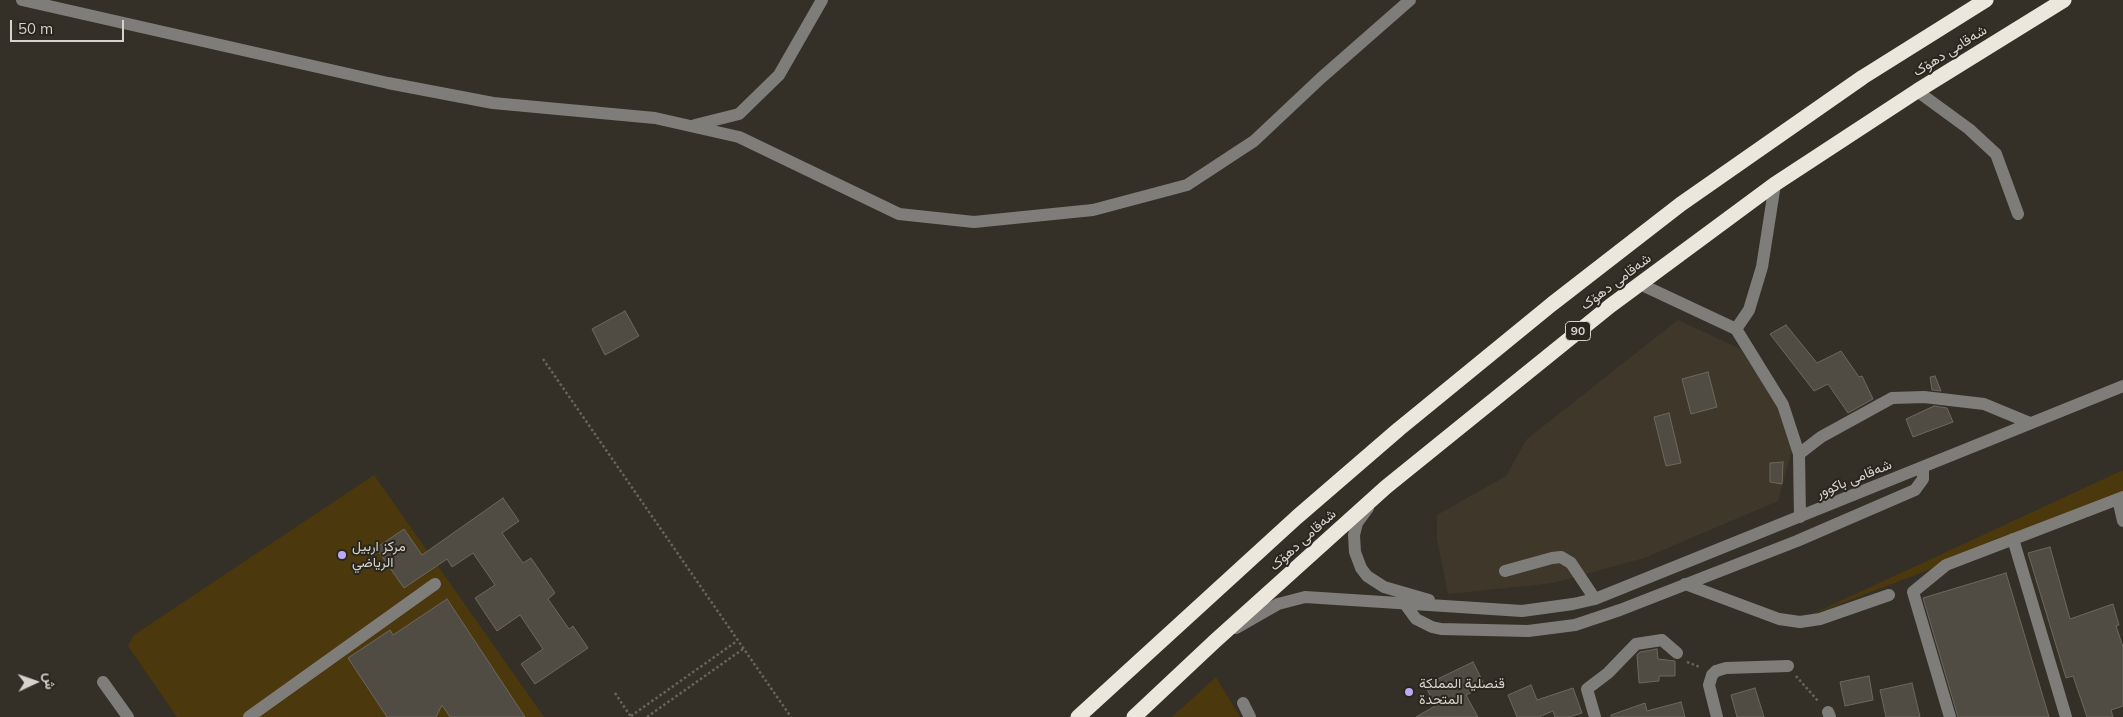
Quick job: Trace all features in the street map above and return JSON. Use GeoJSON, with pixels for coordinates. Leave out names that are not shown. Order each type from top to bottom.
{"type":"FeatureCollection","features":[{"type":"Feature","properties":{"kind":"highway","name":"شەقامی دهۆک"},"geometry":{"type":"LineString","coordinates":[[1078,717],[1132,665],[1370,454],[1431,401],[1552,304],[1697,193],[1863,77],[1986,0]]}},
{"type":"Feature","properties":{"kind":"highway","name":"شەقامی دهۆک"},"geometry":{"type":"LineString","coordinates":[[1134,717],[1386,487],[1640,284],[1775,184],[1917,91],[2064,0]]}},
{"type":"Feature","properties":{"kind":"street"},"geometry":{"type":"LineString","coordinates":[[22,0],[388,83],[483,101],[655,118],[739,137],[899,214],[974,222],[1093,210],[1186,185],[1254,141],[1321,78],[1410,0]]}},
{"type":"Feature","properties":{"kind":"street"},"geometry":{"type":"LineString","coordinates":[[691,126],[739,114],[779,75],[822,0]]}},
{"type":"Feature","properties":{"kind":"street"},"geometry":{"type":"LineString","coordinates":[[1917,91],[1969,129],[1996,154],[2018,214]]}},
{"type":"Feature","properties":{"kind":"street"},"geometry":{"type":"LineString","coordinates":[[1736,329],[1749,310],[1762,267],[1775,184]]}},
{"type":"Feature","properties":{"kind":"street"},"geometry":{"type":"LineString","coordinates":[[1640,284],[1736,329],[1783,405],[1799,454],[1800,517]]}},
{"type":"Feature","properties":{"kind":"street","name":"شەقامی باکوور"},"geometry":{"type":"LineString","coordinates":[[1456,608],[1522,611],[1595,599],[2123,386]]}},
{"type":"Feature","properties":{"kind":"street"},"geometry":{"type":"LineString","coordinates":[[1799,454],[1821,437],[1892,398],[1924,398],[1984,404],[2030,423]]}},
{"type":"Feature","properties":{"kind":"street"},"geometry":{"type":"LineString","coordinates":[[1405,604],[1416,619],[1432,628],[1528,631],[1575,625],[1598,619],[1797,541],[1915,490],[1923,480],[1923,467]]}},
{"type":"Feature","properties":{"kind":"street"},"geometry":{"type":"LineString","coordinates":[[1386,487],[1363,513],[1356,529],[1355,552],[1361,568],[1375,582],[1384,587],[1456,608]]}},
{"type":"Feature","properties":{"kind":"street"},"geometry":{"type":"LineString","coordinates":[[1950,717],[1913,592],[1946,565],[2120,498],[2123,521]]}},
{"type":"Feature","properties":{"kind":"street"},"geometry":{"type":"LineString","coordinates":[[2013,539],[2066,717]]}},
{"type":"Feature","properties":{"kind":"street"},"geometry":{"type":"LineString","coordinates":[[1505,571],[1561,557],[1572,563],[1595,599]]}},
{"type":"Feature","properties":{"kind":"street"},"geometry":{"type":"LineString","coordinates":[[250,717],[435,584]]}},
{"type":"Feature","properties":{"kind":"street"},"geometry":{"type":"LineString","coordinates":[[1684,584],[1779,619],[1800,622],[1820,619],[1889,595]]}},
{"type":"Feature","properties":{"kind":"street"},"geometry":{"type":"LineString","coordinates":[[1216,641],[1271,607],[1298,598],[1320,597],[1456,608]]}},
{"type":"Feature","properties":{"kind":"street"},"geometry":{"type":"LineString","coordinates":[[1595,717],[1587,689],[1608,674],[1636,644],[1662,640],[1677,653]]}},
{"type":"Feature","properties":{"kind":"street"},"geometry":{"type":"LineString","coordinates":[[1718,717],[1709,686],[1712,675],[1720,669],[1788,666]]}},
{"type":"Feature","properties":{"kind":"street"},"geometry":{"type":"LineString","coordinates":[[103,682],[128,717]]}},
{"type":"Feature","properties":{"kind":"street"},"geometry":{"type":"LineString","coordinates":[[1243,703],[1250,717]]}},
{"type":"Feature","properties":{"kind":"path"},"geometry":{"type":"LineString","coordinates":[[543,359],[791,717]]}},
{"type":"Feature","properties":{"kind":"path"},"geometry":{"type":"LineString","coordinates":[[614,693],[631,717],[737,641]]}},
{"type":"Feature","properties":{"kind":"path"},"geometry":{"type":"LineString","coordinates":[[646,717],[743,649]]}},
{"type":"Feature","properties":{"kind":"path"},"geometry":{"type":"LineString","coordinates":[[1677,653],[1690,664],[1700,666],[1712,675]]}},
{"type":"Feature","properties":{"kind":"path"},"geometry":{"type":"LineString","coordinates":[[1788,666],[1827,711]]}},
{"type":"Feature","properties":{"kind":"shaded area"},"geometry":{"type":"Polygon","coordinates":[[[1678,320],[1740,349],[1797,432],[1778,501],[1644,558],[1553,583],[1448,594],[1437,539],[1437,515],[1506,476],[1527,439],[1678,320]]]}},
{"type":"Feature","properties":{"kind":"shaded area"},"geometry":{"type":"Polygon","coordinates":[[[2123,470],[2123,495],[1806,617],[2123,470]]]}},
{"type":"Feature","properties":{"kind":"shaded area","name":"مركز اربيل الرياضي"},"geometry":{"type":"Polygon","coordinates":[[[374,475],[544,717],[177,717],[128,646],[134,635],[374,475]]]}},
{"type":"Feature","properties":{"kind":"shaded area"},"geometry":{"type":"Polygon","coordinates":[[[1216,677],[1240,717],[1172,717],[1216,677]]]}},
{"type":"Feature","properties":{"kind":"building"},"geometry":{"type":"Polygon","coordinates":[[[625,311],[639,336],[605,355],[592,329],[625,311]]]}},
{"type":"Feature","properties":{"kind":"building"},"geometry":{"type":"Polygon","coordinates":[[[1786,325],[1817,363],[1841,351],[1859,377],[1862,376],[1873,399],[1848,413],[1828,384],[1814,391],[1770,334],[1786,325]]]}},
{"type":"Feature","properties":{"kind":"building"},"geometry":{"type":"Polygon","coordinates":[[[1708,372],[1717,407],[1691,414],[1682,379],[1708,372]]]}},
{"type":"Feature","properties":{"kind":"building"},"geometry":{"type":"Polygon","coordinates":[[[1935,376],[1941,391],[1932,390],[1930,377],[1935,376]]]}},
{"type":"Feature","properties":{"kind":"building"},"geometry":{"type":"Polygon","coordinates":[[[1934,406],[1947,408],[1953,422],[1913,437],[1906,419],[1934,406]]]}},
{"type":"Feature","properties":{"kind":"building"},"geometry":{"type":"Polygon","coordinates":[[[1669,413],[1681,463],[1666,466],[1654,417],[1669,413]]]}},
{"type":"Feature","properties":{"kind":"building"},"geometry":{"type":"Polygon","coordinates":[[[1783,462],[1782,484],[1770,482],[1770,463],[1783,462]]]}},
{"type":"Feature","properties":{"kind":"building"},"geometry":{"type":"Polygon","coordinates":[[[503,498],[519,521],[502,533],[523,563],[531,558],[555,593],[548,599],[569,629],[573,626],[588,648],[535,684],[521,664],[543,649],[520,615],[497,631],[475,598],[495,585],[473,553],[452,567],[447,559],[404,588],[376,548],[404,529],[422,555],[503,498]]]}},
{"type":"Feature","properties":{"kind":"building"},"geometry":{"type":"Polygon","coordinates":[[[2050,547],[2070,619],[2113,604],[2119,625],[2116,626],[2123,647],[2123,706],[2111,710],[2113,717],[2087,717],[2073,676],[2066,678],[2028,553],[2050,547]]]}},
{"type":"Feature","properties":{"kind":"building"},"geometry":{"type":"Polygon","coordinates":[[[2006,573],[2049,717],[1958,717],[1923,598],[2006,573]]]}},
{"type":"Feature","properties":{"kind":"building"},"geometry":{"type":"Polygon","coordinates":[[[447,599],[525,717],[450,717],[442,705],[436,717],[387,717],[348,658],[390,630],[393,635],[447,599]]]}},
{"type":"Feature","properties":{"kind":"building"},"geometry":{"type":"Polygon","coordinates":[[[1657,649],[1658,659],[1675,661],[1675,676],[1659,676],[1659,681],[1639,683],[1637,655],[1640,652],[1657,649]]]}},
{"type":"Feature","properties":{"kind":"building"},"geometry":{"type":"Polygon","coordinates":[[[1473,662],[1485,686],[1466,695],[1478,717],[1416,717],[1435,706],[1425,685],[1473,662]]]}},
{"type":"Feature","properties":{"kind":"building"},"geometry":{"type":"Polygon","coordinates":[[[1869,676],[1873,700],[1845,706],[1840,682],[1869,676]]]}},
{"type":"Feature","properties":{"kind":"building"},"geometry":{"type":"Polygon","coordinates":[[[1912,683],[1920,717],[1886,717],[1880,690],[1912,683]]]}},
{"type":"Feature","properties":{"kind":"building"},"geometry":{"type":"Polygon","coordinates":[[[1531,685],[1537,700],[1573,688],[1582,713],[1569,717],[1555,717],[1553,711],[1539,717],[1517,717],[1508,695],[1531,685]]]}},
{"type":"Feature","properties":{"kind":"building"},"geometry":{"type":"Polygon","coordinates":[[[1755,688],[1764,717],[1737,717],[1731,695],[1755,688]]]}},
{"type":"Feature","properties":{"kind":"building"},"geometry":{"type":"Polygon","coordinates":[[[1681,702],[1685,717],[1611,717],[1611,715],[1645,703],[1647,711],[1681,702]]]}},
{"type":"Feature","properties":{"kind":"place","name":"مركز اربيل الرياضي"},"geometry":{"type":"Point","coordinates":[342,555]}},
{"type":"Feature","properties":{"kind":"place","name":"قنصلية المملكة المتحدة"},"geometry":{"type":"Point","coordinates":[1409,692]}}]}
